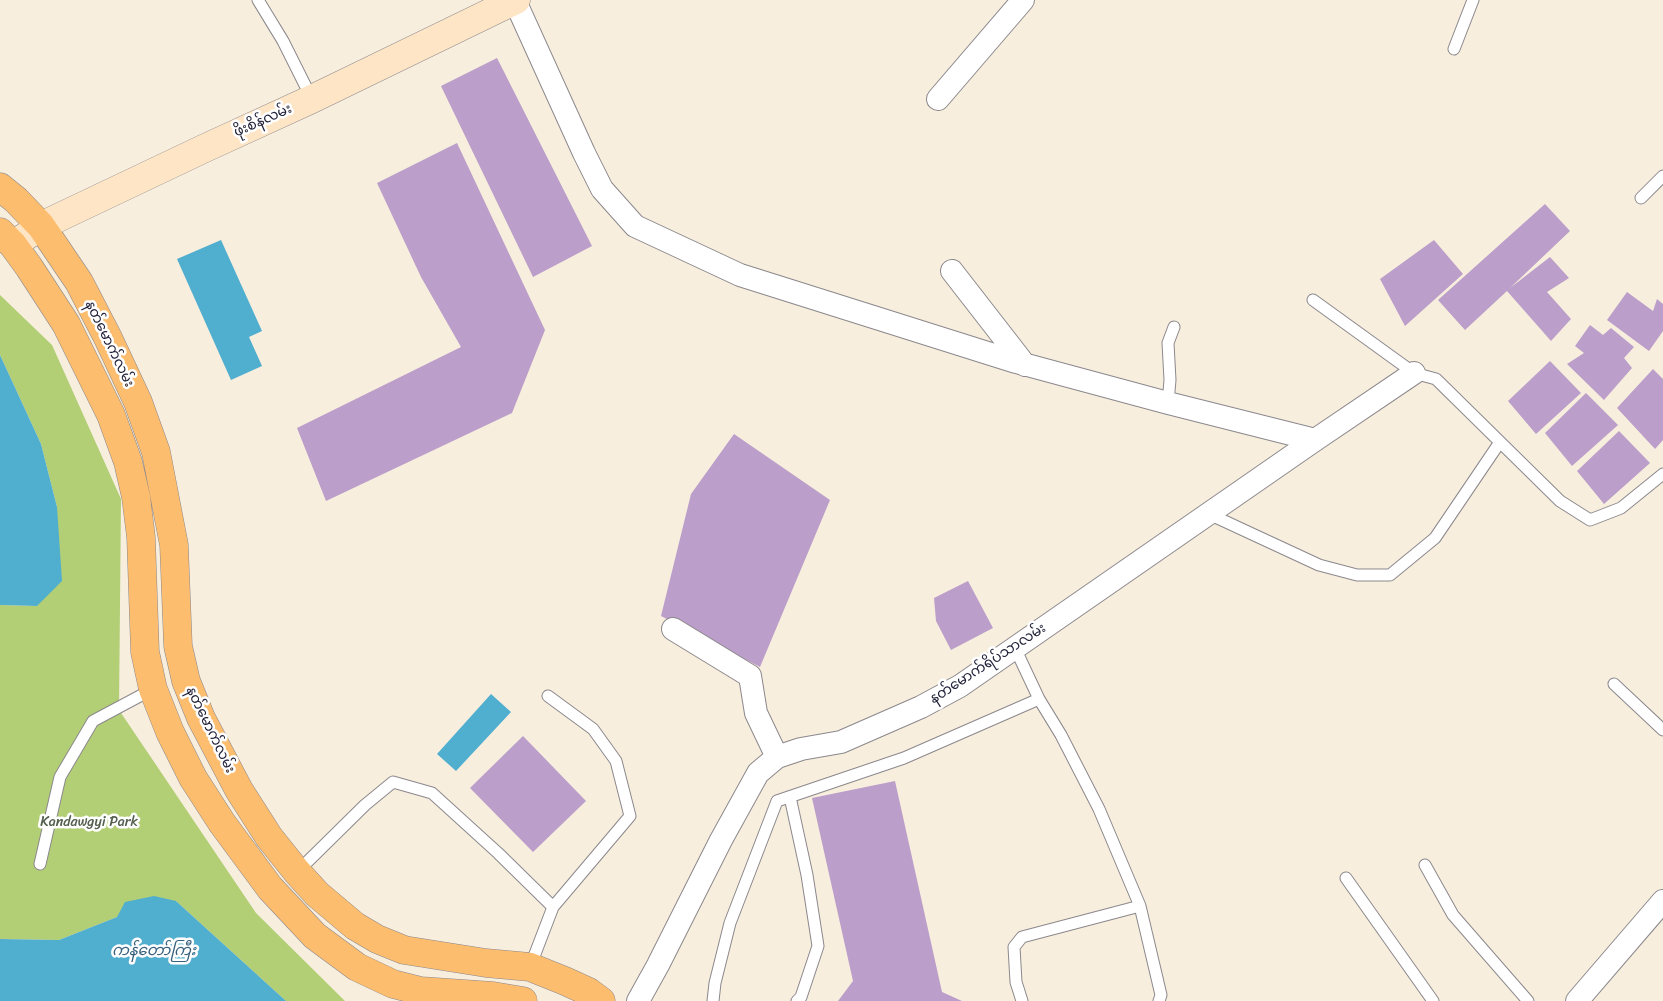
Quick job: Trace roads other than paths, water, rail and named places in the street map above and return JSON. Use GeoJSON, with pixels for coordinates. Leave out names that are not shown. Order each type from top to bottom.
{"type":"FeatureCollection","features":[{"type":"Feature","properties":{"kind":"main road","name":"ဖိုးစိန်လမ်း"},"geometry":{"type":"LineString","coordinates":[[6,239],[41,226],[203,148],[312,99],[507,2]]}},
{"type":"Feature","properties":{"kind":"main road","name":"နတ်မောက်လမ်း"},"geometry":{"type":"LineString","coordinates":[[0,187],[16,200],[41,226],[78,282],[108,338],[138,402],[156,452],[173,536],[178,646],[186,681],[201,718],[239,790],[269,837],[296,872],[317,894],[356,926],[377,939],[404,950],[486,963],[530,967],[589,992],[601,1001]]}},
{"type":"Feature","properties":{"kind":"main road"},"geometry":{"type":"LineString","coordinates":[[6,239],[29,267],[66,324],[111,415],[128,462],[136,497],[141,536],[144,652],[154,689],[170,732],[193,778],[222,823],[270,888],[315,936],[357,968],[393,984],[421,990],[461,995],[493,996],[523,1001]]}},
{"type":"Feature","properties":{"kind":"main road"},"geometry":{"type":"LineString","coordinates":[[111,415],[138,402]]}},
{"type":"Feature","properties":{"kind":"street"},"geometry":{"type":"LineString","coordinates":[[938,99],[1023,0]]}},
{"type":"Feature","properties":{"kind":"street"},"geometry":{"type":"LineString","coordinates":[[507,2],[602,188],[635,226],[740,276],[1025,364],[1315,440]]}},
{"type":"Feature","properties":{"kind":"street"},"geometry":{"type":"LineString","coordinates":[[952,271],[1025,364]]}},
{"type":"Feature","properties":{"kind":"street","name":"နတ်မောက်ရိပ်သာလမ်း"},"geometry":{"type":"LineString","coordinates":[[638,1001],[720,840],[758,773],[777,757],[801,749],[841,742],[921,707],[960,686],[1414,373]]}},
{"type":"Feature","properties":{"kind":"street"},"geometry":{"type":"LineString","coordinates":[[673,630],[750,676],[756,712],[777,757]]}},
{"type":"Feature","properties":{"kind":"street"},"geometry":{"type":"LineString","coordinates":[[1578,1001],[1663,901]]}},
{"type":"Feature","properties":{"kind":"lane"},"geometry":{"type":"LineString","coordinates":[[258,0],[283,41],[312,99]]}},
{"type":"Feature","properties":{"kind":"lane"},"geometry":{"type":"LineString","coordinates":[[1454,49],[1474,0]]}},
{"type":"Feature","properties":{"kind":"lane"},"geometry":{"type":"LineString","coordinates":[[1641,198],[1663,176]]}},
{"type":"Feature","properties":{"kind":"lane"},"geometry":{"type":"LineString","coordinates":[[1313,300],[1414,373],[1436,379],[1560,501],[1590,520],[1621,508],[1663,474]]}},
{"type":"Feature","properties":{"kind":"lane"},"geometry":{"type":"LineString","coordinates":[[1168,403],[1170,380],[1168,344],[1174,327]]}},
{"type":"Feature","properties":{"kind":"lane"},"geometry":{"type":"LineString","coordinates":[[1209,514],[1319,565],[1357,576],[1390,575],[1435,538],[1500,442]]}},
{"type":"Feature","properties":{"kind":"lane"},"geometry":{"type":"LineString","coordinates":[[1015,648],[1039,700],[1061,735],[1099,809],[1140,906],[1161,995],[1159,1001]]}},
{"type":"Feature","properties":{"kind":"lane"},"geometry":{"type":"LineString","coordinates":[[1614,684],[1663,730]]}},
{"type":"Feature","properties":{"kind":"lane"},"geometry":{"type":"LineString","coordinates":[[40,864],[60,777],[94,721],[154,689]]}},
{"type":"Feature","properties":{"kind":"lane"},"geometry":{"type":"LineString","coordinates":[[530,967],[553,908],[630,816],[616,761],[593,729],[548,696]]}},
{"type":"Feature","properties":{"kind":"lane"},"geometry":{"type":"LineString","coordinates":[[713,1001],[715,983],[730,924],[777,802],[904,758],[1039,700]]}},
{"type":"Feature","properties":{"kind":"lane"},"geometry":{"type":"LineString","coordinates":[[296,872],[366,805],[393,782],[432,793],[498,853],[553,908]]}},
{"type":"Feature","properties":{"kind":"lane"},"geometry":{"type":"LineString","coordinates":[[790,797],[807,876],[818,946],[798,1001]]}},
{"type":"Feature","properties":{"kind":"lane"},"geometry":{"type":"LineString","coordinates":[[1426,865],[1453,915],[1528,1001]]}},
{"type":"Feature","properties":{"kind":"lane"},"geometry":{"type":"LineString","coordinates":[[1346,878],[1433,1001]]}},
{"type":"Feature","properties":{"kind":"lane"},"geometry":{"type":"LineString","coordinates":[[1022,1001],[1016,982],[1014,947],[1022,937],[1140,906]]}},
{"type":"Feature","properties":{"kind":"water"},"geometry":{"type":"Polygon","coordinates":[[[221,240],[262,331],[249,337],[262,366],[231,380],[177,259],[221,240]]]}},
{"type":"Feature","properties":{"kind":"water"},"geometry":{"type":"Polygon","coordinates":[[[0,355],[41,444],[57,507],[62,581],[37,606],[0,605],[0,355]]]}},
{"type":"Feature","properties":{"kind":"water"},"geometry":{"type":"Polygon","coordinates":[[[491,694],[511,712],[456,771],[437,754],[491,694]]]}},
{"type":"Feature","properties":{"kind":"water","name":"ကန်တော်ကြီး"},"geometry":{"type":"Polygon","coordinates":[[[154,896],[176,901],[286,1001],[0,1001],[0,939],[59,940],[117,917],[125,902],[154,896]]]}},
{"type":"Feature","properties":{"kind":"park label","name":"Kandawgyi Park"},"geometry":{"type":"Point","coordinates":[89,822]}}]}
